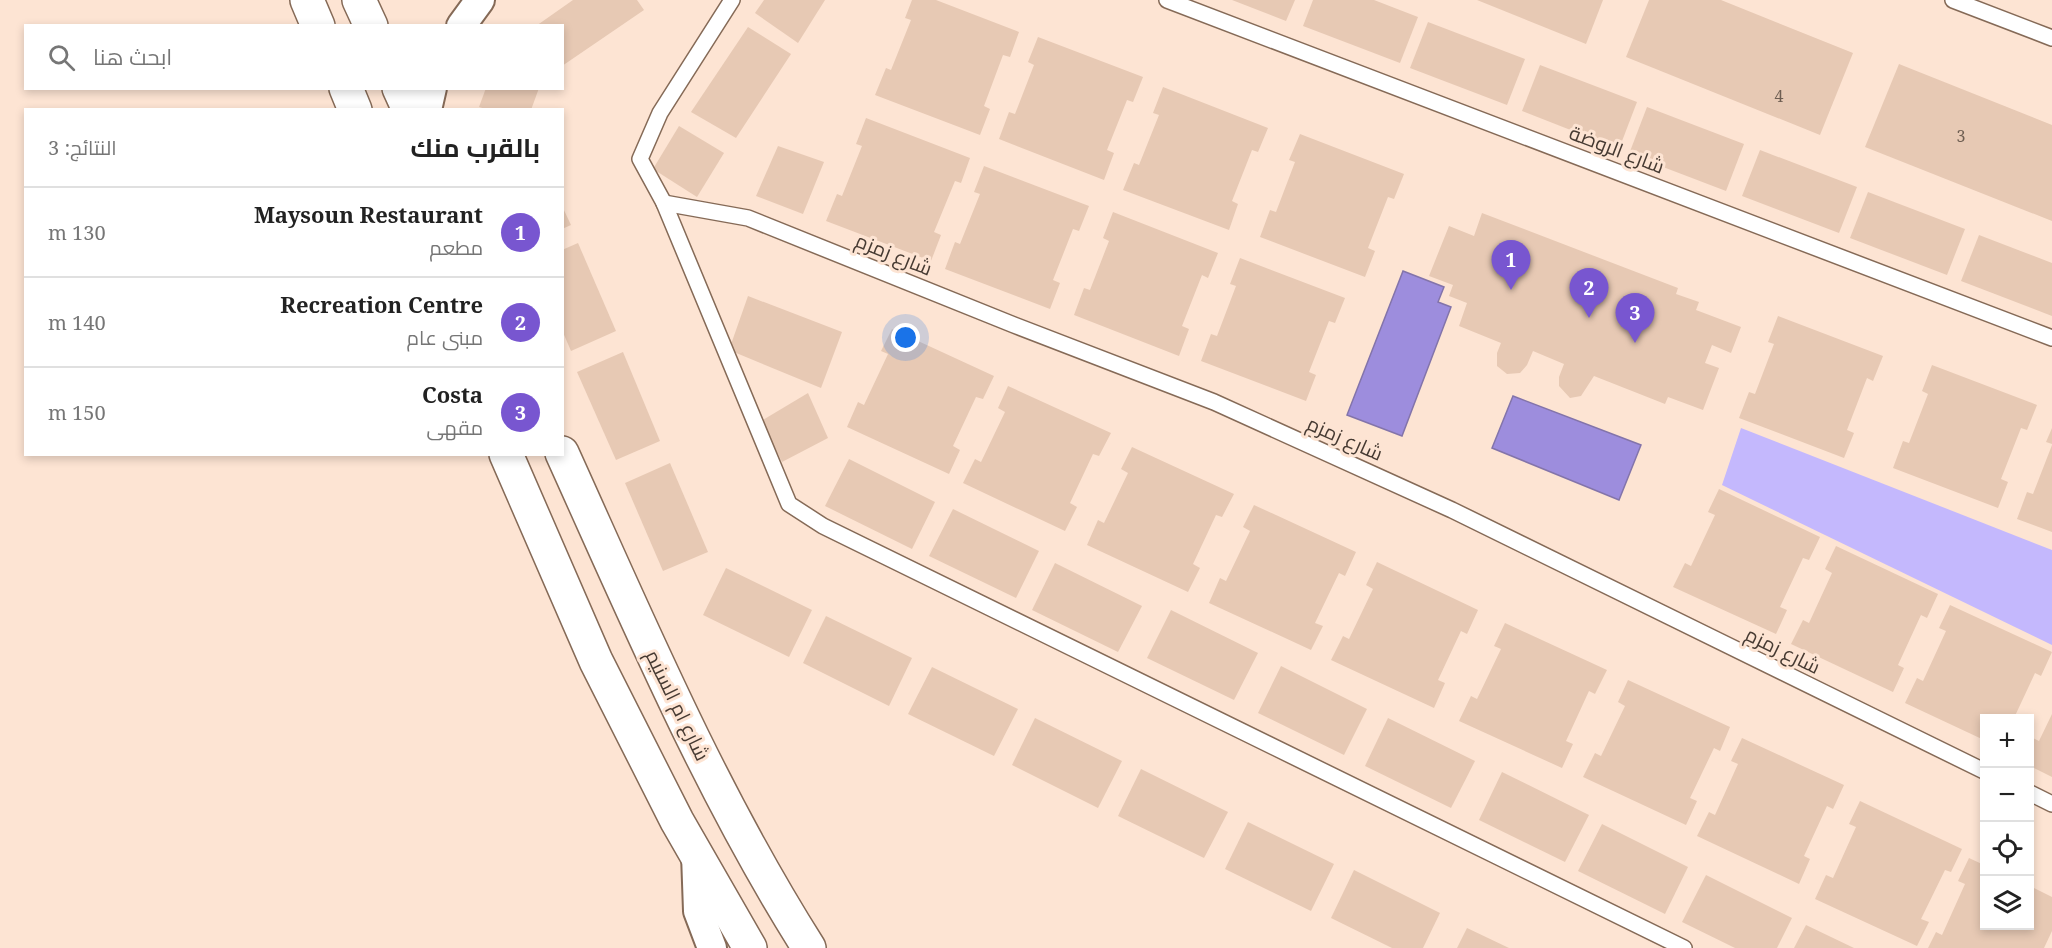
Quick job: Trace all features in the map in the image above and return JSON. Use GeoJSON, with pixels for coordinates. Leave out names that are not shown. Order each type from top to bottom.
{"type":"FeatureCollection","features":[{"type":"Feature","properties":{"kind":"main road"},"geometry":{"type":"LineString","coordinates":[[307,0],[317,24]]}},
{"type":"Feature","properties":{"kind":"main road"},"geometry":{"type":"LineString","coordinates":[[359,0],[370,24]]}},
{"type":"Feature","properties":{"kind":"main road"},"geometry":{"type":"LineString","coordinates":[[347,90],[355,108]]}},
{"type":"Feature","properties":{"kind":"main road"},"geometry":{"type":"LineString","coordinates":[[400,90],[408,108]]}},
{"type":"Feature","properties":{"kind":"main road"},"geometry":{"type":"LineString","coordinates":[[507,456],[596,661],[677,821],[750,948]]}},
{"type":"Feature","properties":{"kind":"main road","name":"شارع ام السنيم"},"geometry":{"type":"LineString","coordinates":[[563,456],[648,645],[721,794],[809,948]]}},
{"type":"Feature","properties":{"kind":"street"},"geometry":{"type":"LineString","coordinates":[[462,24],[480,0]]}},
{"type":"Feature","properties":{"kind":"street"},"geometry":{"type":"LineString","coordinates":[[427,108],[432,90]]}},
{"type":"Feature","properties":{"kind":"street"},"geometry":{"type":"LineString","coordinates":[[696,854],[698,910],[712,948]]}},
{"type":"Feature","properties":{"kind":"lane"},"geometry":{"type":"LineString","coordinates":[[732,0],[660,113],[640,159],[663,203],[789,504],[823,526],[1684,948]]}},
{"type":"Feature","properties":{"kind":"lane","name":"شارع الروضة"},"geometry":{"type":"LineString","coordinates":[[1167,0],[2052,338]]}},
{"type":"Feature","properties":{"kind":"lane"},"geometry":{"type":"LineString","coordinates":[[1953,0],[2052,38]]}},
{"type":"Feature","properties":{"kind":"lane","name":"شارع زمزم"},"geometry":{"type":"LineString","coordinates":[[663,203],[748,218],[1014,325],[1214,402],[1452,510],[1980,769]]}},
{"type":"Feature","properties":{"kind":"lane"},"geometry":{"type":"LineString","coordinates":[[2034,795],[2052,804]]}},
{"type":"Feature","properties":{"kind":"shaded area"},"geometry":{"type":"Polygon","coordinates":[[[1403,271],[1444,287],[1438,302],[1451,307],[1402,436],[1347,415],[1403,271]]]}},
{"type":"Feature","properties":{"kind":"shaded area"},"geometry":{"type":"Polygon","coordinates":[[[1513,396],[1641,445],[1619,500],[1492,448],[1513,396]]]}},
{"type":"Feature","properties":{"kind":"shaded area"},"geometry":{"type":"Polygon","coordinates":[[[1741,428],[2052,550],[2052,645],[1722,485],[1741,428]]]}},
{"type":"Feature","properties":{"kind":"building"},"geometry":{"type":"Polygon","coordinates":[[[573,0],[637,0],[644,10],[564,65],[564,24],[539,24],[573,0]]]}},
{"type":"Feature","properties":{"kind":"building"},"geometry":{"type":"Polygon","coordinates":[[[764,0],[825,0],[798,43],[755,13],[764,0]]]}},
{"type":"Feature","properties":{"kind":"building"},"geometry":{"type":"Polygon","coordinates":[[[912,0],[936,0],[1019,32],[1010,57],[1003,55],[984,106],[990,109],[980,135],[875,95],[886,68],[891,70],[911,20],[905,18],[912,0]]]}},
{"type":"Feature","properties":{"kind":"building"},"geometry":{"type":"Polygon","coordinates":[[[1232,0],[1295,0],[1286,21],[1232,0]]]}},
{"type":"Feature","properties":{"kind":"building"},"geometry":{"type":"Polygon","coordinates":[[[1313,0],[1374,0],[1418,17],[1400,63],[1303,26],[1313,0]]]}},
{"type":"Feature","properties":{"kind":"building"},"geometry":{"type":"Polygon","coordinates":[[[1477,0],[1603,0],[1586,44],[1477,0]]]}},
{"type":"Feature","properties":{"kind":"building"},"geometry":{"type":"Polygon","coordinates":[[[1649,0],[1721,0],[1853,53],[1820,135],[1626,57],[1649,0]]]}},
{"type":"Feature","properties":{"kind":"building"},"geometry":{"type":"Polygon","coordinates":[[[1428,22],[1525,59],[1507,105],[1410,68],[1428,22]]]}},
{"type":"Feature","properties":{"kind":"building"},"geometry":{"type":"Polygon","coordinates":[[[748,27],[791,54],[736,138],[691,112],[748,27]]]}},
{"type":"Feature","properties":{"kind":"building"},"geometry":{"type":"Polygon","coordinates":[[[1038,37],[1143,77],[1133,102],[1127,100],[1107,150],[1114,153],[1104,180],[999,139],[1009,112],[1015,114],[1034,65],[1028,62],[1038,37]]]}},
{"type":"Feature","properties":{"kind":"building"},"geometry":{"type":"Polygon","coordinates":[[[1899,64],[2052,125],[2052,221],[1865,147],[1899,64]]]}},
{"type":"Feature","properties":{"kind":"building"},"geometry":{"type":"Polygon","coordinates":[[[1540,65],[1637,102],[1619,149],[1522,111],[1540,65]]]}},
{"type":"Feature","properties":{"kind":"building"},"geometry":{"type":"Polygon","coordinates":[[[1163,87],[1268,128],[1258,152],[1252,150],[1232,201],[1238,204],[1229,230],[1123,190],[1134,163],[1139,165],[1159,115],[1153,113],[1163,87]]]}},
{"type":"Feature","properties":{"kind":"building"},"geometry":{"type":"Polygon","coordinates":[[[485,90],[538,90],[532,108],[479,107],[485,90]]]}},
{"type":"Feature","properties":{"kind":"building"},"geometry":{"type":"Polygon","coordinates":[[[1647,107],[1744,144],[1726,191],[1629,154],[1647,107]]]}},
{"type":"Feature","properties":{"kind":"building"},"geometry":{"type":"Polygon","coordinates":[[[866,118],[970,158],[961,183],[955,181],[934,232],[941,235],[931,261],[826,221],[837,194],[842,196],[862,146],[856,144],[866,118]]]}},
{"type":"Feature","properties":{"kind":"building"},"geometry":{"type":"Polygon","coordinates":[[[679,126],[724,153],[697,197],[653,169],[679,126]]]}},
{"type":"Feature","properties":{"kind":"building"},"geometry":{"type":"Polygon","coordinates":[[[1300,134],[1404,174],[1394,199],[1388,197],[1368,248],[1375,251],[1365,277],[1260,237],[1270,210],[1276,212],[1295,162],[1289,160],[1300,134]]]}},
{"type":"Feature","properties":{"kind":"building"},"geometry":{"type":"Polygon","coordinates":[[[778,146],[824,162],[803,214],[756,196],[778,146]]]}},
{"type":"Feature","properties":{"kind":"building"},"geometry":{"type":"Polygon","coordinates":[[[1760,150],[1857,187],[1839,233],[1742,196],[1760,150]]]}},
{"type":"Feature","properties":{"kind":"building"},"geometry":{"type":"Polygon","coordinates":[[[984,166],[1089,206],[1079,231],[1073,229],[1053,280],[1060,283],[1050,309],[945,269],[955,242],[960,244],[980,194],[974,192],[984,166]]]}},
{"type":"Feature","properties":{"kind":"building"},"geometry":{"type":"Polygon","coordinates":[[[1868,192],[1965,229],[1947,275],[1850,238],[1868,192]]]}},
{"type":"Feature","properties":{"kind":"building"},"geometry":{"type":"Polygon","coordinates":[[[564,210],[571,225],[564,228],[564,210]]]}},
{"type":"Feature","properties":{"kind":"building"},"geometry":{"type":"Polygon","coordinates":[[[1113,212],[1218,253],[1208,278],[1202,275],[1182,326],[1189,329],[1179,356],[1074,315],[1084,288],[1090,290],[1109,241],[1103,238],[1113,212]]]}},
{"type":"Feature","properties":{"kind":"building"},"geometry":{"type":"Polygon","coordinates":[[[1482,213],[1678,288],[1676,294],[1699,302],[1696,310],[1741,327],[1731,353],[1712,345],[1705,363],[1719,368],[1703,410],[1668,397],[1665,404],[1594,376],[1581,396],[1570,398],[1559,386],[1559,377],[1564,364],[1533,351],[1527,365],[1520,373],[1507,374],[1497,366],[1497,353],[1501,343],[1459,326],[1467,303],[1449,296],[1453,285],[1429,276],[1449,226],[1474,236],[1482,213]]]}},
{"type":"Feature","properties":{"kind":"building"},"geometry":{"type":"Polygon","coordinates":[[[1979,235],[2052,263],[2052,316],[1961,281],[1979,235]]]}},
{"type":"Feature","properties":{"kind":"building"},"geometry":{"type":"Polygon","coordinates":[[[578,243],[616,331],[571,351],[564,335],[564,249],[578,243]]]}},
{"type":"Feature","properties":{"kind":"building"},"geometry":{"type":"Polygon","coordinates":[[[1240,258],[1345,298],[1335,323],[1329,321],[1309,372],[1316,375],[1306,401],[1201,361],[1211,334],[1217,336],[1236,286],[1230,284],[1240,258]]]}},
{"type":"Feature","properties":{"kind":"building"},"geometry":{"type":"Polygon","coordinates":[[[748,296],[842,332],[821,388],[729,350],[748,296]]]}},
{"type":"Feature","properties":{"kind":"building"},"geometry":{"type":"Polygon","coordinates":[[[1778,316],[1883,356],[1873,381],[1867,378],[1847,430],[1854,433],[1844,458],[1739,418],[1749,392],[1755,394],[1774,344],[1768,342],[1778,316]]]}},
{"type":"Feature","properties":{"kind":"building"},"geometry":{"type":"Polygon","coordinates":[[[892,329],[994,376],[983,399],[976,397],[953,446],[960,450],[949,474],[847,427],[858,402],[864,405],[888,354],[881,351],[892,329]]]}},
{"type":"Feature","properties":{"kind":"building"},"geometry":{"type":"Polygon","coordinates":[[[623,352],[660,441],[616,460],[577,372],[623,352]]]}},
{"type":"Feature","properties":{"kind":"building"},"geometry":{"type":"Polygon","coordinates":[[[1932,365],[2037,405],[2027,430],[2021,428],[2001,479],[2008,482],[1998,508],[1893,468],[1903,441],[1909,443],[1928,394],[1922,391],[1932,365]]]}},
{"type":"Feature","properties":{"kind":"building"},"geometry":{"type":"Polygon","coordinates":[[[1008,386],[1111,433],[1099,456],[1093,454],[1070,503],[1077,507],[1065,531],[963,483],[975,459],[981,462],[1005,412],[998,408],[1008,386]]]}},
{"type":"Feature","properties":{"kind":"building"},"geometry":{"type":"Polygon","coordinates":[[[808,393],[828,438],[782,462],[761,421],[808,393]]]}},
{"type":"Feature","properties":{"kind":"building"},"geometry":{"type":"Polygon","coordinates":[[[2052,428],[2052,444],[2046,442],[2052,428]]]}},
{"type":"Feature","properties":{"kind":"building"},"geometry":{"type":"Polygon","coordinates":[[[2052,445],[2052,532],[2017,519],[2027,492],[2033,494],[2052,445]]]}},
{"type":"Feature","properties":{"kind":"building"},"geometry":{"type":"Polygon","coordinates":[[[1132,447],[1234,494],[1222,517],[1216,515],[1193,564],[1200,568],[1188,592],[1087,545],[1098,520],[1104,523],[1128,473],[1121,469],[1132,447]]]}},
{"type":"Feature","properties":{"kind":"building"},"geometry":{"type":"Polygon","coordinates":[[[849,459],[935,502],[912,549],[825,506],[849,459]]]}},
{"type":"Feature","properties":{"kind":"building"},"geometry":{"type":"Polygon","coordinates":[[[670,463],[708,552],[663,571],[625,483],[670,463]]]}},
{"type":"Feature","properties":{"kind":"building"},"geometry":{"type":"Polygon","coordinates":[[[1719,489],[1820,537],[1809,560],[1803,558],[1780,607],[1787,610],[1776,634],[1673,587],[1685,563],[1691,566],[1715,515],[1708,512],[1719,489]]]}},
{"type":"Feature","properties":{"kind":"building"},"geometry":{"type":"Polygon","coordinates":[[[1254,505],[1356,552],[1345,576],[1339,573],[1315,623],[1323,626],[1311,650],[1209,603],[1220,578],[1226,581],[1250,531],[1243,527],[1254,505]]]}},
{"type":"Feature","properties":{"kind":"building"},"geometry":{"type":"Polygon","coordinates":[[[953,509],[1039,551],[1016,598],[929,556],[953,509]]]}},
{"type":"Feature","properties":{"kind":"building"},"geometry":{"type":"Polygon","coordinates":[[[1836,546],[1938,594],[1927,618],[1921,615],[1898,665],[1904,668],[1893,692],[1791,644],[1803,620],[1809,623],[1832,573],[1825,569],[1836,546]]]}},
{"type":"Feature","properties":{"kind":"building"},"geometry":{"type":"Polygon","coordinates":[[[1377,562],[1478,610],[1467,634],[1461,631],[1438,680],[1445,683],[1434,708],[1331,660],[1343,636],[1349,639],[1373,589],[1366,585],[1377,562]]]}},
{"type":"Feature","properties":{"kind":"building"},"geometry":{"type":"Polygon","coordinates":[[[1055,563],[1142,606],[1118,652],[1032,610],[1055,563]]]}},
{"type":"Feature","properties":{"kind":"building"},"geometry":{"type":"Polygon","coordinates":[[[726,568],[812,610],[789,657],[703,615],[726,568]]]}},
{"type":"Feature","properties":{"kind":"building"},"geometry":{"type":"Polygon","coordinates":[[[1950,605],[2052,652],[2041,676],[2035,673],[2016,714],[1980,714],[1980,738],[1905,703],[1917,678],[1923,681],[1946,631],[1939,628],[1950,605]]]}},
{"type":"Feature","properties":{"kind":"building"},"geometry":{"type":"Polygon","coordinates":[[[1171,610],[1258,653],[1234,700],[1147,658],[1171,610]]]}},
{"type":"Feature","properties":{"kind":"building"},"geometry":{"type":"Polygon","coordinates":[[[826,616],[912,658],[889,706],[803,663],[826,616]]]}},
{"type":"Feature","properties":{"kind":"building"},"geometry":{"type":"Polygon","coordinates":[[[1505,623],[1607,670],[1595,694],[1589,691],[1566,741],[1573,744],[1562,768],[1459,721],[1471,696],[1477,699],[1501,649],[1494,646],[1505,623]]]}},
{"type":"Feature","properties":{"kind":"building"},"geometry":{"type":"Polygon","coordinates":[[[1281,666],[1367,709],[1344,755],[1258,713],[1281,666]]]}},
{"type":"Feature","properties":{"kind":"building"},"geometry":{"type":"Polygon","coordinates":[[[932,667],[1018,709],[994,756],[908,714],[932,667]]]}},
{"type":"Feature","properties":{"kind":"building"},"geometry":{"type":"Polygon","coordinates":[[[1628,680],[1730,727],[1720,751],[1714,748],[1690,798],[1697,801],[1686,825],[1583,777],[1595,753],[1601,756],[1625,706],[1618,702],[1628,680]]]}},
{"type":"Feature","properties":{"kind":"building"},"geometry":{"type":"Polygon","coordinates":[[[2052,714],[2052,777],[2034,768],[2034,738],[2039,741],[2052,714]]]}},
{"type":"Feature","properties":{"kind":"building"},"geometry":{"type":"Polygon","coordinates":[[[1035,718],[1122,761],[1098,808],[1012,765],[1035,718]]]}},
{"type":"Feature","properties":{"kind":"building"},"geometry":{"type":"Polygon","coordinates":[[[1388,718],[1475,761],[1451,808],[1365,766],[1388,718]]]}},
{"type":"Feature","properties":{"kind":"building"},"geometry":{"type":"Polygon","coordinates":[[[1742,738],[1844,785],[1833,809],[1827,806],[1804,856],[1810,859],[1799,884],[1697,836],[1709,812],[1715,815],[1738,764],[1731,761],[1742,738]]]}},
{"type":"Feature","properties":{"kind":"building"},"geometry":{"type":"Polygon","coordinates":[[[1141,769],[1228,812],[1204,858],[1118,816],[1141,769]]]}},
{"type":"Feature","properties":{"kind":"building"},"geometry":{"type":"Polygon","coordinates":[[[1502,772],[1589,815],[1565,862],[1479,820],[1502,772]]]}},
{"type":"Feature","properties":{"kind":"building"},"geometry":{"type":"Polygon","coordinates":[[[1860,801],[1962,849],[1951,872],[1945,870],[1921,919],[1929,922],[1917,946],[1815,899],[1826,875],[1833,878],[1856,827],[1849,824],[1860,801]]]}},
{"type":"Feature","properties":{"kind":"building"},"geometry":{"type":"Polygon","coordinates":[[[1248,822],[1334,864],[1311,911],[1225,869],[1248,822]]]}},
{"type":"Feature","properties":{"kind":"building"},"geometry":{"type":"Polygon","coordinates":[[[1602,824],[1688,867],[1665,914],[1578,871],[1602,824]]]}},
{"type":"Feature","properties":{"kind":"building"},"geometry":{"type":"Polygon","coordinates":[[[1969,858],[1980,863],[1980,930],[2034,930],[2034,888],[2052,897],[2052,931],[2044,948],[1928,948],[1936,932],[1942,935],[1965,884],[1958,881],[1969,858]]]}},
{"type":"Feature","properties":{"kind":"building"},"geometry":{"type":"Polygon","coordinates":[[[1354,870],[1440,913],[1423,948],[1392,948],[1331,918],[1354,870]]]}},
{"type":"Feature","properties":{"kind":"building"},"geometry":{"type":"Polygon","coordinates":[[[1706,875],[1792,918],[1777,948],[1735,948],[1682,922],[1706,875]]]}},
{"type":"Feature","properties":{"kind":"building"},"geometry":{"type":"Polygon","coordinates":[[[1806,925],[1854,948],[1794,948],[1806,925]]]}},
{"type":"Feature","properties":{"kind":"building"},"geometry":{"type":"Polygon","coordinates":[[[1467,928],[1509,948],[1457,948],[1467,928]]]}},
{"type":"Feature","properties":{"kind":"place","name":"Maysoun Restaurant"},"geometry":{"type":"Point","coordinates":[1511,290]}},
{"type":"Feature","properties":{"kind":"place","name":"Recreation Centre"},"geometry":{"type":"Point","coordinates":[1589,318]}},
{"type":"Feature","properties":{"kind":"place","name":"Costa"},"geometry":{"type":"Point","coordinates":[1635,343]}}]}
